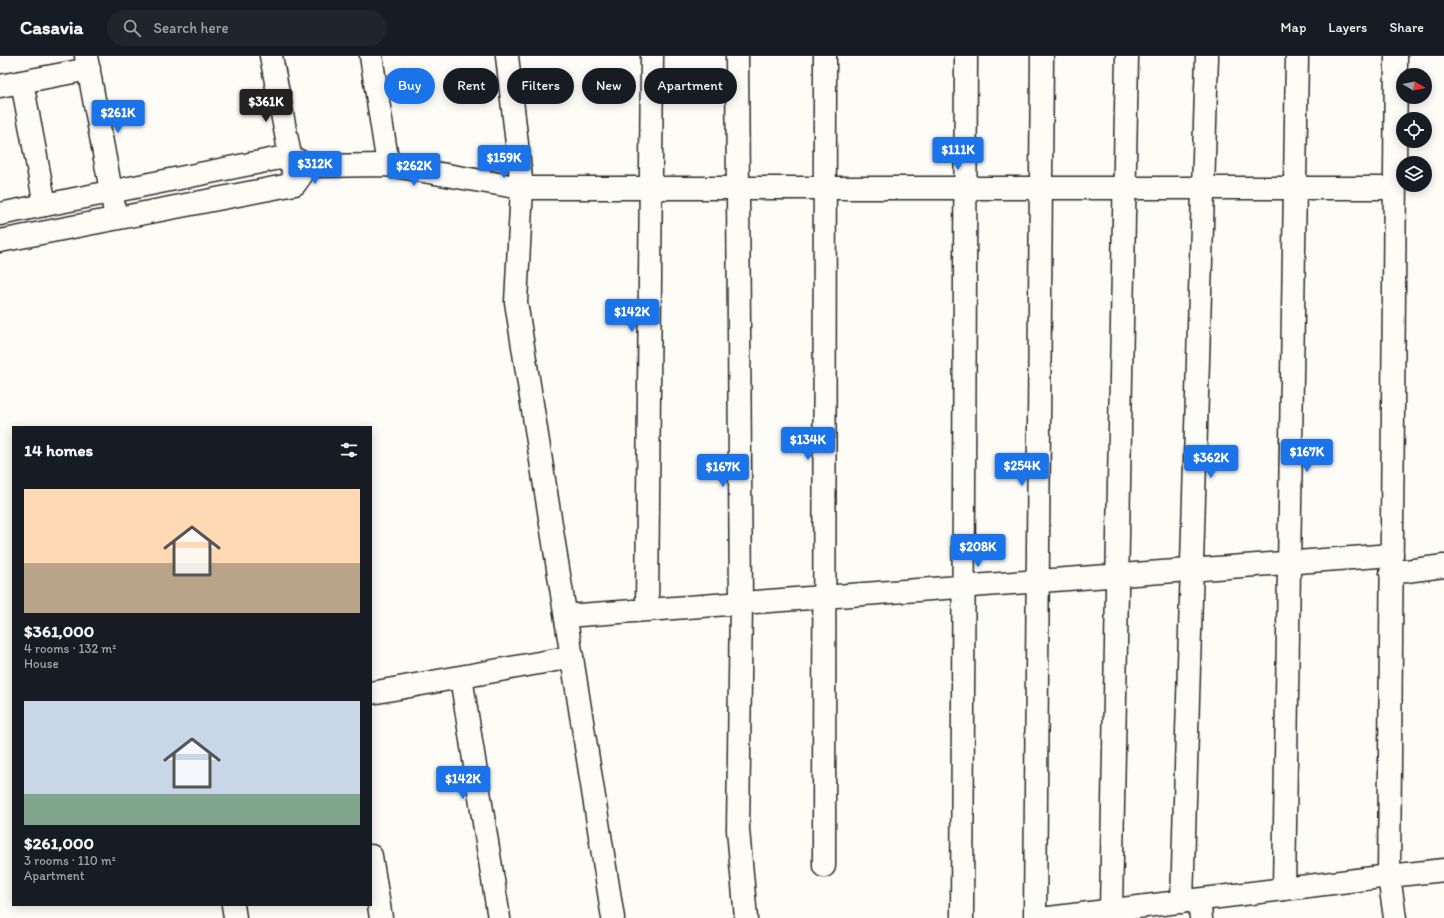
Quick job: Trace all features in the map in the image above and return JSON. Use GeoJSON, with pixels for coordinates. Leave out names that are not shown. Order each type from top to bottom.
{"type":"FeatureCollection","features":[{"type":"Feature","properties":{"kind":"street"},"geometry":{"type":"LineString","coordinates":[[0,241],[295,184],[299,161],[271,56]]}},
{"type":"Feature","properties":{"kind":"street"},"geometry":{"type":"LineString","coordinates":[[371,56],[388,165]]}},
{"type":"Feature","properties":{"kind":"street"},"geometry":{"type":"LineString","coordinates":[[507,56],[522,188],[516,302],[613,918]]}},
{"type":"Feature","properties":{"kind":"street"},"geometry":{"type":"LineString","coordinates":[[647,610],[652,56]]}},
{"type":"Feature","properties":{"kind":"street"},"geometry":{"type":"LineString","coordinates":[[737,56],[741,603],[738,830],[746,918]]}},
{"type":"Feature","properties":{"kind":"street"},"geometry":{"type":"LineString","coordinates":[[824,866],[825,56]]}},
{"type":"Feature","properties":{"kind":"street"},"geometry":{"type":"LineString","coordinates":[[962,918],[966,56]]}},
{"type":"Feature","properties":{"kind":"street"},"geometry":{"type":"LineString","coordinates":[[1035,918],[1042,56]]}},
{"type":"Feature","properties":{"kind":"street"},"geometry":{"type":"LineString","coordinates":[[1112,910],[1127,56]]}},
{"type":"Feature","properties":{"kind":"street"},"geometry":{"type":"LineString","coordinates":[[1194,906],[1192,570],[1207,56]]}},
{"type":"Feature","properties":{"kind":"street"},"geometry":{"type":"LineString","coordinates":[[1284,889],[1297,56]]}},
{"type":"Feature","properties":{"kind":"street"},"geometry":{"type":"LineString","coordinates":[[1395,918],[1389,876],[1396,56]]}},
{"type":"Feature","properties":{"kind":"street"},"geometry":{"type":"LineString","coordinates":[[0,86],[22,82],[87,63],[116,218]]}},
{"type":"Feature","properties":{"kind":"street"},"geometry":{"type":"LineString","coordinates":[[22,82],[45,205]]}},
{"type":"Feature","properties":{"kind":"street"},"geometry":{"type":"LineString","coordinates":[[0,214],[111,192],[299,161],[388,165],[522,188],[1395,188]]}},
{"type":"Feature","properties":{"kind":"street"},"geometry":{"type":"LineString","coordinates":[[566,616],[1289,562],[1444,566]]}},
{"type":"Feature","properties":{"kind":"street"},"geometry":{"type":"LineString","coordinates":[[372,693],[572,657]]}},
{"type":"Feature","properties":{"kind":"street"},"geometry":{"type":"LineString","coordinates":[[461,678],[499,918]]}},
{"type":"Feature","properties":{"kind":"street"},"geometry":{"type":"LineString","coordinates":[[372,862],[381,918]]}},
{"type":"Feature","properties":{"kind":"street"},"geometry":{"type":"LineString","coordinates":[[1061,917],[1112,910],[1136,913],[1194,906],[1284,889],[1444,870]]}},
{"type":"Feature","properties":{"kind":"street"},"geometry":{"type":"LineString","coordinates":[[233,906],[235,918]]}}]}
